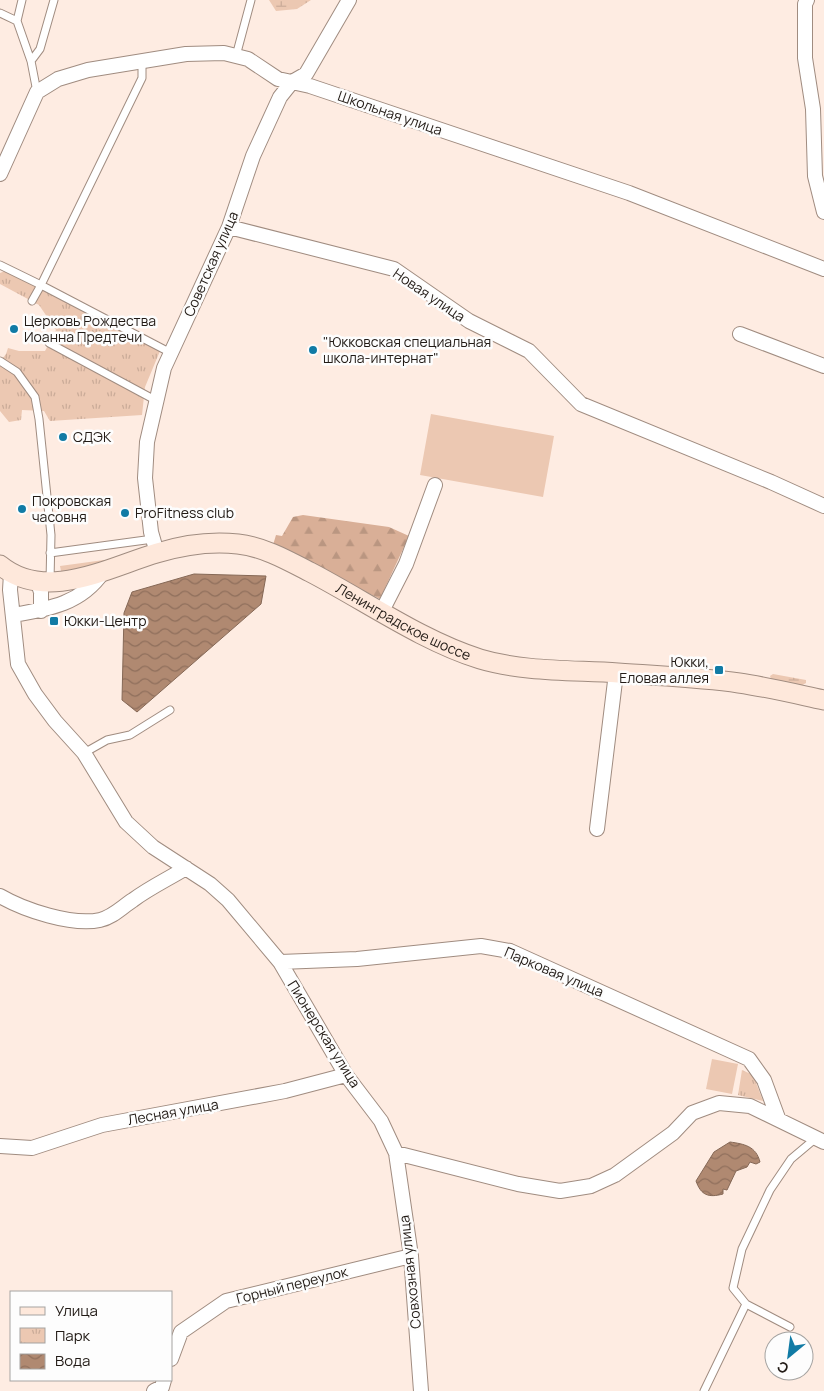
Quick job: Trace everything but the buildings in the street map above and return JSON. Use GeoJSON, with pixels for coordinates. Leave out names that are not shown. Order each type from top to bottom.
{"type":"FeatureCollection","features":[{"type":"Feature","properties":{"kind":"main road","name":"Ленинградское шоссе"},"geometry":{"type":"LineString","coordinates":[[5,569],[43,581],[62,582],[103,572],[155,546],[215,543],[245,545],[280,556],[438,642],[480,659],[525,667],[732,682],[824,700]]}},
{"type":"Feature","properties":{"kind":"street","name":"Советская улица"},"geometry":{"type":"LineString","coordinates":[[155,546],[146,478],[147,442],[164,368],[229,227],[253,156],[280,97],[292,82],[306,74],[349,0]]}},
{"type":"Feature","properties":{"kind":"street"},"geometry":{"type":"LineString","coordinates":[[807,0],[805,4],[805,58],[813,109],[815,176],[824,212]]}},
{"type":"Feature","properties":{"kind":"street","name":"Школьная улица"},"geometry":{"type":"LineString","coordinates":[[37,92],[58,79],[88,70],[186,54],[224,53],[248,59],[278,79],[629,193],[824,269]]}},
{"type":"Feature","properties":{"kind":"street"},"geometry":{"type":"LineString","coordinates":[[0,174],[37,92]]}},
{"type":"Feature","properties":{"kind":"street","name":"Новая улица"},"geometry":{"type":"LineString","coordinates":[[229,227],[394,269],[469,321],[529,351],[581,404],[771,482],[824,506]]}},
{"type":"Feature","properties":{"kind":"street"},"geometry":{"type":"LineString","coordinates":[[740,334],[824,366]]}},
{"type":"Feature","properties":{"kind":"street"},"geometry":{"type":"LineString","coordinates":[[382,611],[406,564],[435,485]]}},
{"type":"Feature","properties":{"kind":"street","name":"Пионерская улица"},"geometry":{"type":"LineString","coordinates":[[5,569],[10,590],[18,664],[35,694],[84,753],[126,822],[153,847],[210,884],[228,900],[280,962],[346,1074],[381,1121],[396,1153]]}},
{"type":"Feature","properties":{"kind":"street"},"geometry":{"type":"LineString","coordinates":[[13,616],[41,611],[78,597],[93,587],[103,572]]}},
{"type":"Feature","properties":{"kind":"street"},"geometry":{"type":"LineString","coordinates":[[41,611],[43,581]]}},
{"type":"Feature","properties":{"kind":"street"},"geometry":{"type":"LineString","coordinates":[[597,829],[616,673]]}},
{"type":"Feature","properties":{"kind":"street"},"geometry":{"type":"LineString","coordinates":[[0,896],[31,911],[55,916],[100,920],[115,914],[134,899],[186,868]]}},
{"type":"Feature","properties":{"kind":"street","name":"Парковая улица"},"geometry":{"type":"LineString","coordinates":[[280,962],[357,959],[481,946],[510,951],[749,1059],[764,1080],[778,1118]]}},
{"type":"Feature","properties":{"kind":"street","name":"Лесная улица"},"geometry":{"type":"LineString","coordinates":[[0,1146],[32,1148],[102,1125],[285,1091],[346,1074]]}},
{"type":"Feature","properties":{"kind":"street"},"geometry":{"type":"LineString","coordinates":[[396,1153],[518,1184],[560,1191],[591,1186],[615,1175],[638,1161],[673,1133],[692,1113],[719,1104],[750,1106],[820,1140]]}},
{"type":"Feature","properties":{"kind":"street","name":"Совхозная улица"},"geometry":{"type":"LineString","coordinates":[[396,1153],[411,1256],[421,1391]]}},
{"type":"Feature","properties":{"kind":"street","name":"Горный переулок"},"geometry":{"type":"LineString","coordinates":[[172,1356],[180,1332],[226,1301],[411,1256]]}},
{"type":"Feature","properties":{"kind":"street"},"geometry":{"type":"LineString","coordinates":[[154,1391],[162,1387],[164,1381]]}},
{"type":"Feature","properties":{"kind":"lane"},"geometry":{"type":"LineString","coordinates":[[22,0],[17,21],[31,61],[37,92]]}},
{"type":"Feature","properties":{"kind":"lane"},"geometry":{"type":"LineString","coordinates":[[31,61],[40,49],[54,0]]}},
{"type":"Feature","properties":{"kind":"lane"},"geometry":{"type":"LineString","coordinates":[[236,56],[251,0]]}},
{"type":"Feature","properties":{"kind":"lane"},"geometry":{"type":"LineString","coordinates":[[0,14],[17,21]]}},
{"type":"Feature","properties":{"kind":"lane"},"geometry":{"type":"LineString","coordinates":[[32,301],[142,78],[142,61]]}},
{"type":"Feature","properties":{"kind":"lane"},"geometry":{"type":"LineString","coordinates":[[0,265],[171,353]]}},
{"type":"Feature","properties":{"kind":"lane"},"geometry":{"type":"LineString","coordinates":[[50,343],[156,401]]}},
{"type":"Feature","properties":{"kind":"lane"},"geometry":{"type":"LineString","coordinates":[[0,360],[17,372],[35,397],[40,418],[50,521],[50,553],[43,581]]}},
{"type":"Feature","properties":{"kind":"lane"},"geometry":{"type":"LineString","coordinates":[[50,553],[155,546]]}},
{"type":"Feature","properties":{"kind":"lane"},"geometry":{"type":"LineString","coordinates":[[84,753],[106,740],[130,735],[170,710]]}},
{"type":"Feature","properties":{"kind":"lane"},"geometry":{"type":"LineString","coordinates":[[790,1327],[746,1304],[733,1288],[742,1249],[770,1190],[791,1159],[820,1140]]}},
{"type":"Feature","properties":{"kind":"lane"},"geometry":{"type":"LineString","coordinates":[[704,1391],[746,1304]]}},
{"type":"Feature","properties":{"kind":"green space"},"geometry":{"type":"Polygon","coordinates":[[[269,0],[311,0],[297,9],[276,11],[269,0]]]}},
{"type":"Feature","properties":{"kind":"green space"},"geometry":{"type":"Polygon","coordinates":[[[5,271],[160,351],[145,387],[142,415],[50,421],[44,411],[22,410],[21,420],[9,422],[0,411],[0,362],[8,348],[19,351],[45,351],[56,330],[39,305],[0,284],[0,273],[5,271]]]}},
{"type":"Feature","properties":{"kind":"green space"},"geometry":{"type":"Polygon","coordinates":[[[431,414],[554,436],[543,497],[420,475],[431,414]]]}},
{"type":"Feature","properties":{"kind":"green space"},"geometry":{"type":"Polygon","coordinates":[[[303,515],[389,527],[409,536],[380,599],[273,545],[276,535],[282,536],[293,517],[303,515]]]}},
{"type":"Feature","properties":{"kind":"green space"},"geometry":{"type":"Polygon","coordinates":[[[104,560],[104,565],[61,571],[60,566],[104,560]]]}},
{"type":"Feature","properties":{"kind":"green space"},"geometry":{"type":"Polygon","coordinates":[[[773,674],[806,680],[806,683],[797,688],[771,679],[770,676],[773,674]]]}},
{"type":"Feature","properties":{"kind":"green space"},"geometry":{"type":"Polygon","coordinates":[[[712,1059],[738,1064],[732,1094],[706,1089],[712,1059]]]}},
{"type":"Feature","properties":{"kind":"green space"},"geometry":{"type":"Polygon","coordinates":[[[742,1070],[753,1075],[763,1101],[738,1095],[742,1070]]]}},
{"type":"Feature","properties":{"kind":"water"},"geometry":{"type":"Polygon","coordinates":[[[194,574],[266,576],[261,604],[137,712],[122,700],[124,613],[132,592],[194,574]]]}},
{"type":"Feature","properties":{"kind":"water"},"geometry":{"type":"Polygon","coordinates":[[[730,1142],[745,1145],[752,1149],[756,1152],[760,1162],[756,1164],[750,1162],[747,1167],[736,1171],[727,1190],[723,1189],[723,1194],[713,1196],[706,1194],[700,1190],[696,1181],[714,1152],[730,1142]]]}},
{"type":"Feature","properties":{"kind":"place","name":"Церковь Рождества Иоанна Предтечи"},"geometry":{"type":"Point","coordinates":[14,329]}},
{"type":"Feature","properties":{"kind":"place","name":"\"Юкковская специальная школа-интернат\""},"geometry":{"type":"Point","coordinates":[313,350]}},
{"type":"Feature","properties":{"kind":"place","name":"СДЭК"},"geometry":{"type":"Point","coordinates":[63,437]}},
{"type":"Feature","properties":{"kind":"place","name":"Покровская часовня"},"geometry":{"type":"Point","coordinates":[22,509]}},
{"type":"Feature","properties":{"kind":"place","name":"ProFitness club"},"geometry":{"type":"Point","coordinates":[125,513]}},
{"type":"Feature","properties":{"kind":"place","name":"Юкки-Центр"},"geometry":{"type":"Point","coordinates":[54,621]}},
{"type":"Feature","properties":{"kind":"place","name":"Юкки, Еловая аллея"},"geometry":{"type":"Point","coordinates":[719,670]}}]}
